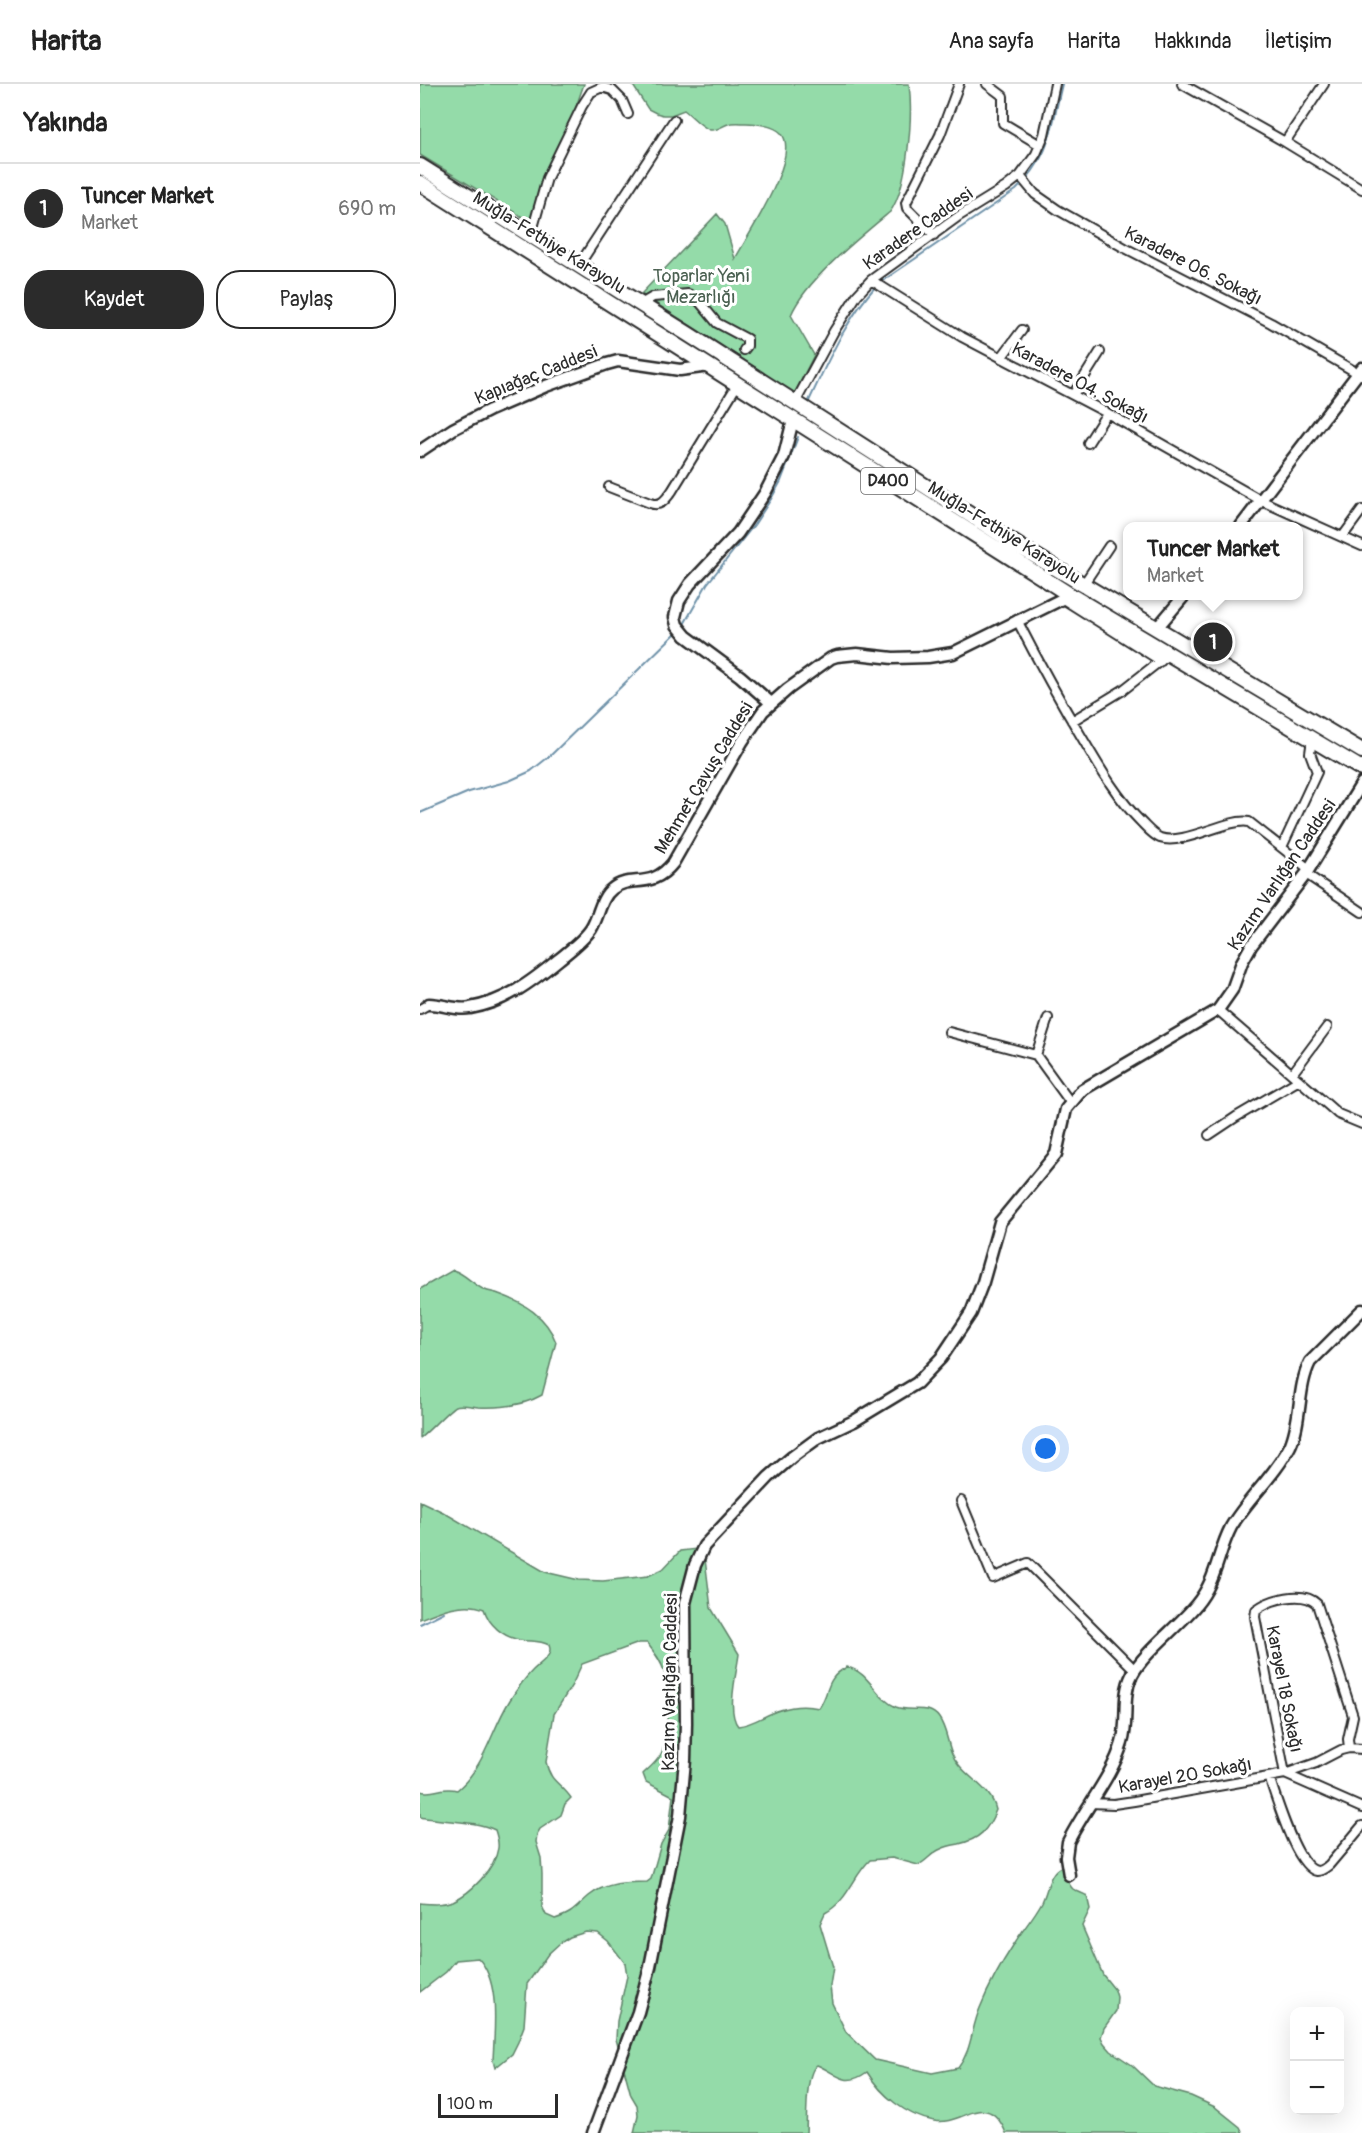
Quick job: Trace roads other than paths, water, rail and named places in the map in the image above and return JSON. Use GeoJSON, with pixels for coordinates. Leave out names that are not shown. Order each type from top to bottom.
{"type":"FeatureCollection","features":[{"type":"Feature","properties":{"kind":"highway","name":"Muğla-Fethiye Karayolu"},"geometry":{"type":"LineString","coordinates":[[420,166],[641,304],[1022,549],[1156,629],[1203,654],[1362,751]]}},
{"type":"Feature","properties":{"kind":"highway","name":"Muğla-Fethiye Karayolu"},"geometry":{"type":"LineString","coordinates":[[420,183],[709,366],[1066,597],[1165,658],[1362,769]]}},
{"type":"Feature","properties":{"kind":"street"},"geometry":{"type":"LineString","coordinates":[[934,235],[907,208],[906,203],[940,135],[959,84]]}},
{"type":"Feature","properties":{"kind":"street"},"geometry":{"type":"LineString","coordinates":[[987,84],[1003,96],[1003,123],[1040,145]]}},
{"type":"Feature","properties":{"kind":"street","name":"Karadere Caddesi"},"geometry":{"type":"LineString","coordinates":[[795,403],[834,331],[858,295],[872,280],[934,235],[1021,178],[1040,145],[1055,84]]}},
{"type":"Feature","properties":{"kind":"street"},"geometry":{"type":"LineString","coordinates":[[1182,84],[1362,189]]}},
{"type":"Feature","properties":{"kind":"street"},"geometry":{"type":"LineString","coordinates":[[1285,142],[1324,84]]}},
{"type":"Feature","properties":{"kind":"street"},"geometry":{"type":"LineString","coordinates":[[531,235],[547,178],[577,115],[591,92],[602,87],[612,90],[622,100],[628,114]]}},
{"type":"Feature","properties":{"kind":"street"},"geometry":{"type":"LineString","coordinates":[[579,265],[674,120]]}},
{"type":"Feature","properties":{"kind":"street","name":"Karadere 06. Sokağı"},"geometry":{"type":"LineString","coordinates":[[1021,178],[1030,189],[1058,210],[1125,248],[1361,372]]}},
{"type":"Feature","properties":{"kind":"street","name":"Karadere 04. Sokağı"},"geometry":{"type":"LineString","coordinates":[[872,280],[962,337],[1073,395],[1262,501],[1362,546]]}},
{"type":"Feature","properties":{"kind":"street"},"geometry":{"type":"LineString","coordinates":[[641,304],[653,297],[688,294],[698,300],[717,323],[747,339],[747,346],[744,350]]}},
{"type":"Feature","properties":{"kind":"street"},"geometry":{"type":"LineString","coordinates":[[1001,358],[1022,330]]}},
{"type":"Feature","properties":{"kind":"street"},"geometry":{"type":"LineString","coordinates":[[1073,395],[1100,352]]}},
{"type":"Feature","properties":{"kind":"street","name":"Kapıağaç Caddesi"},"geometry":{"type":"LineString","coordinates":[[420,451],[453,429],[489,410],[607,364],[618,361],[681,370],[709,366]]}},
{"type":"Feature","properties":{"kind":"street"},"geometry":{"type":"LineString","coordinates":[[1244,522],[1361,372]]}},
{"type":"Feature","properties":{"kind":"street"},"geometry":{"type":"LineString","coordinates":[[609,487],[650,503],[661,504],[672,491],[737,385]]}},
{"type":"Feature","properties":{"kind":"street"},"geometry":{"type":"LineString","coordinates":[[1088,443],[1107,414]]}},
{"type":"Feature","properties":{"kind":"street"},"geometry":{"type":"LineString","coordinates":[[771,703],[740,675],[680,629],[676,608],[697,576],[738,532],[777,472],[784,456],[793,420]]}},
{"type":"Feature","properties":{"kind":"street"},"geometry":{"type":"LineString","coordinates":[[1343,536],[1362,510]]}},
{"type":"Feature","properties":{"kind":"street"},"geometry":{"type":"LineString","coordinates":[[1083,585],[1109,546]]}},
{"type":"Feature","properties":{"kind":"street","name":"Mehmet Çavuş Caddesi"},"geometry":{"type":"LineString","coordinates":[[425,1007],[470,1008],[506,997],[517,991],[586,935],[612,889],[663,875],[673,863],[756,720],[771,703],[816,669],[837,656],[857,654],[908,658],[942,655],[966,648],[1066,597]]}},
{"type":"Feature","properties":{"kind":"street"},"geometry":{"type":"LineString","coordinates":[[1156,629],[1181,600]]}},
{"type":"Feature","properties":{"kind":"street"},"geometry":{"type":"LineString","coordinates":[[1017,620],[1106,778],[1125,805],[1153,833],[1160,838],[1193,835],[1244,821],[1255,825],[1308,872],[1362,912]]}},
{"type":"Feature","properties":{"kind":"street"},"geometry":{"type":"LineString","coordinates":[[1072,721],[1123,690],[1165,658]]}},
{"type":"Feature","properties":{"kind":"street"},"geometry":{"type":"LineString","coordinates":[[1282,847],[1317,772],[1310,753],[1312,739]]}},
{"type":"Feature","properties":{"kind":"street","name":"Kazım Varlığan Caddesi"},"geometry":{"type":"LineString","coordinates":[[593,2133],[638,2013],[650,1967],[680,1816],[687,1724],[685,1603],[699,1554],[769,1477],[792,1457],[818,1438],[854,1421],[916,1383],[941,1358],[971,1312],[983,1282],[1000,1222],[1056,1154],[1070,1102],[1082,1090],[1218,1010],[1233,990],[1242,962],[1251,946],[1308,872],[1362,783]]}},
{"type":"Feature","properties":{"kind":"street"},"geometry":{"type":"LineString","coordinates":[[1218,1010],[1338,1114],[1362,1124]]}},
{"type":"Feature","properties":{"kind":"street"},"geometry":{"type":"LineString","coordinates":[[1036,1055],[1048,1018]]}},
{"type":"Feature","properties":{"kind":"street"},"geometry":{"type":"LineString","coordinates":[[1292,1074],[1327,1027]]}},
{"type":"Feature","properties":{"kind":"street"},"geometry":{"type":"LineString","coordinates":[[949,1032],[1036,1055],[1070,1102]]}},
{"type":"Feature","properties":{"kind":"street"},"geometry":{"type":"LineString","coordinates":[[1209,1135],[1299,1080]]}},
{"type":"Feature","properties":{"kind":"street"},"geometry":{"type":"LineString","coordinates":[[1069,1875],[1066,1857],[1068,1842],[1122,1743],[1128,1684],[1135,1670],[1204,1595],[1216,1570],[1230,1529],[1290,1445],[1300,1412],[1306,1372],[1310,1362],[1362,1310]]}},
{"type":"Feature","properties":{"kind":"street"},"geometry":{"type":"LineString","coordinates":[[961,1501],[993,1578],[1028,1563],[1135,1670]]}},
{"type":"Feature","properties":{"kind":"street","name":"Karayel 18 Sokağı"},"geometry":{"type":"LineString","coordinates":[[1285,1774],[1255,1613],[1274,1599],[1309,1599],[1317,1604],[1353,1716],[1348,1739],[1349,1748]]}},
{"type":"Feature","properties":{"kind":"street"},"geometry":{"type":"LineString","coordinates":[[1349,1748],[1362,1749]]}},
{"type":"Feature","properties":{"kind":"street","name":"Karayel 20 Sokağı"},"geometry":{"type":"LineString","coordinates":[[1090,1803],[1134,1802],[1285,1774],[1349,1748]]}},
{"type":"Feature","properties":{"kind":"street"},"geometry":{"type":"LineString","coordinates":[[1285,1774],[1362,1808]]}},
{"type":"Feature","properties":{"kind":"street"},"geometry":{"type":"LineString","coordinates":[[1269,1777],[1298,1851],[1303,1861],[1315,1870],[1323,1870],[1329,1866],[1362,1826]]}},
{"type":"Feature","properties":{"kind":"waterway"},"geometry":{"type":"LineString","coordinates":[[881,282],[1016,190],[1028,178],[1048,141],[1062,84]]}},
{"type":"Feature","properties":{"kind":"waterway"},"geometry":{"type":"LineString","coordinates":[[809,401],[847,326],[876,286]]}},
{"type":"Feature","properties":{"kind":"waterway"},"geometry":{"type":"LineString","coordinates":[[683,626],[707,584],[754,525],[771,499],[781,481],[798,437]]}},
{"type":"Feature","properties":{"kind":"waterway"},"geometry":{"type":"LineString","coordinates":[[420,813],[469,792],[509,781],[531,771],[551,755],[677,632]]}},
{"type":"Feature","properties":{"kind":"waterway"},"geometry":{"type":"LineString","coordinates":[[420,1624],[444,1612]]}},
{"type":"Feature","properties":{"kind":"place","name":"Tuncer Market"},"geometry":{"type":"Point","coordinates":[1213,642]}},
{"type":"Feature","properties":{"kind":"park label","name":"Toparlar Yeni Mezarlığı"},"geometry":{"type":"Point","coordinates":[701,286]}}]}
